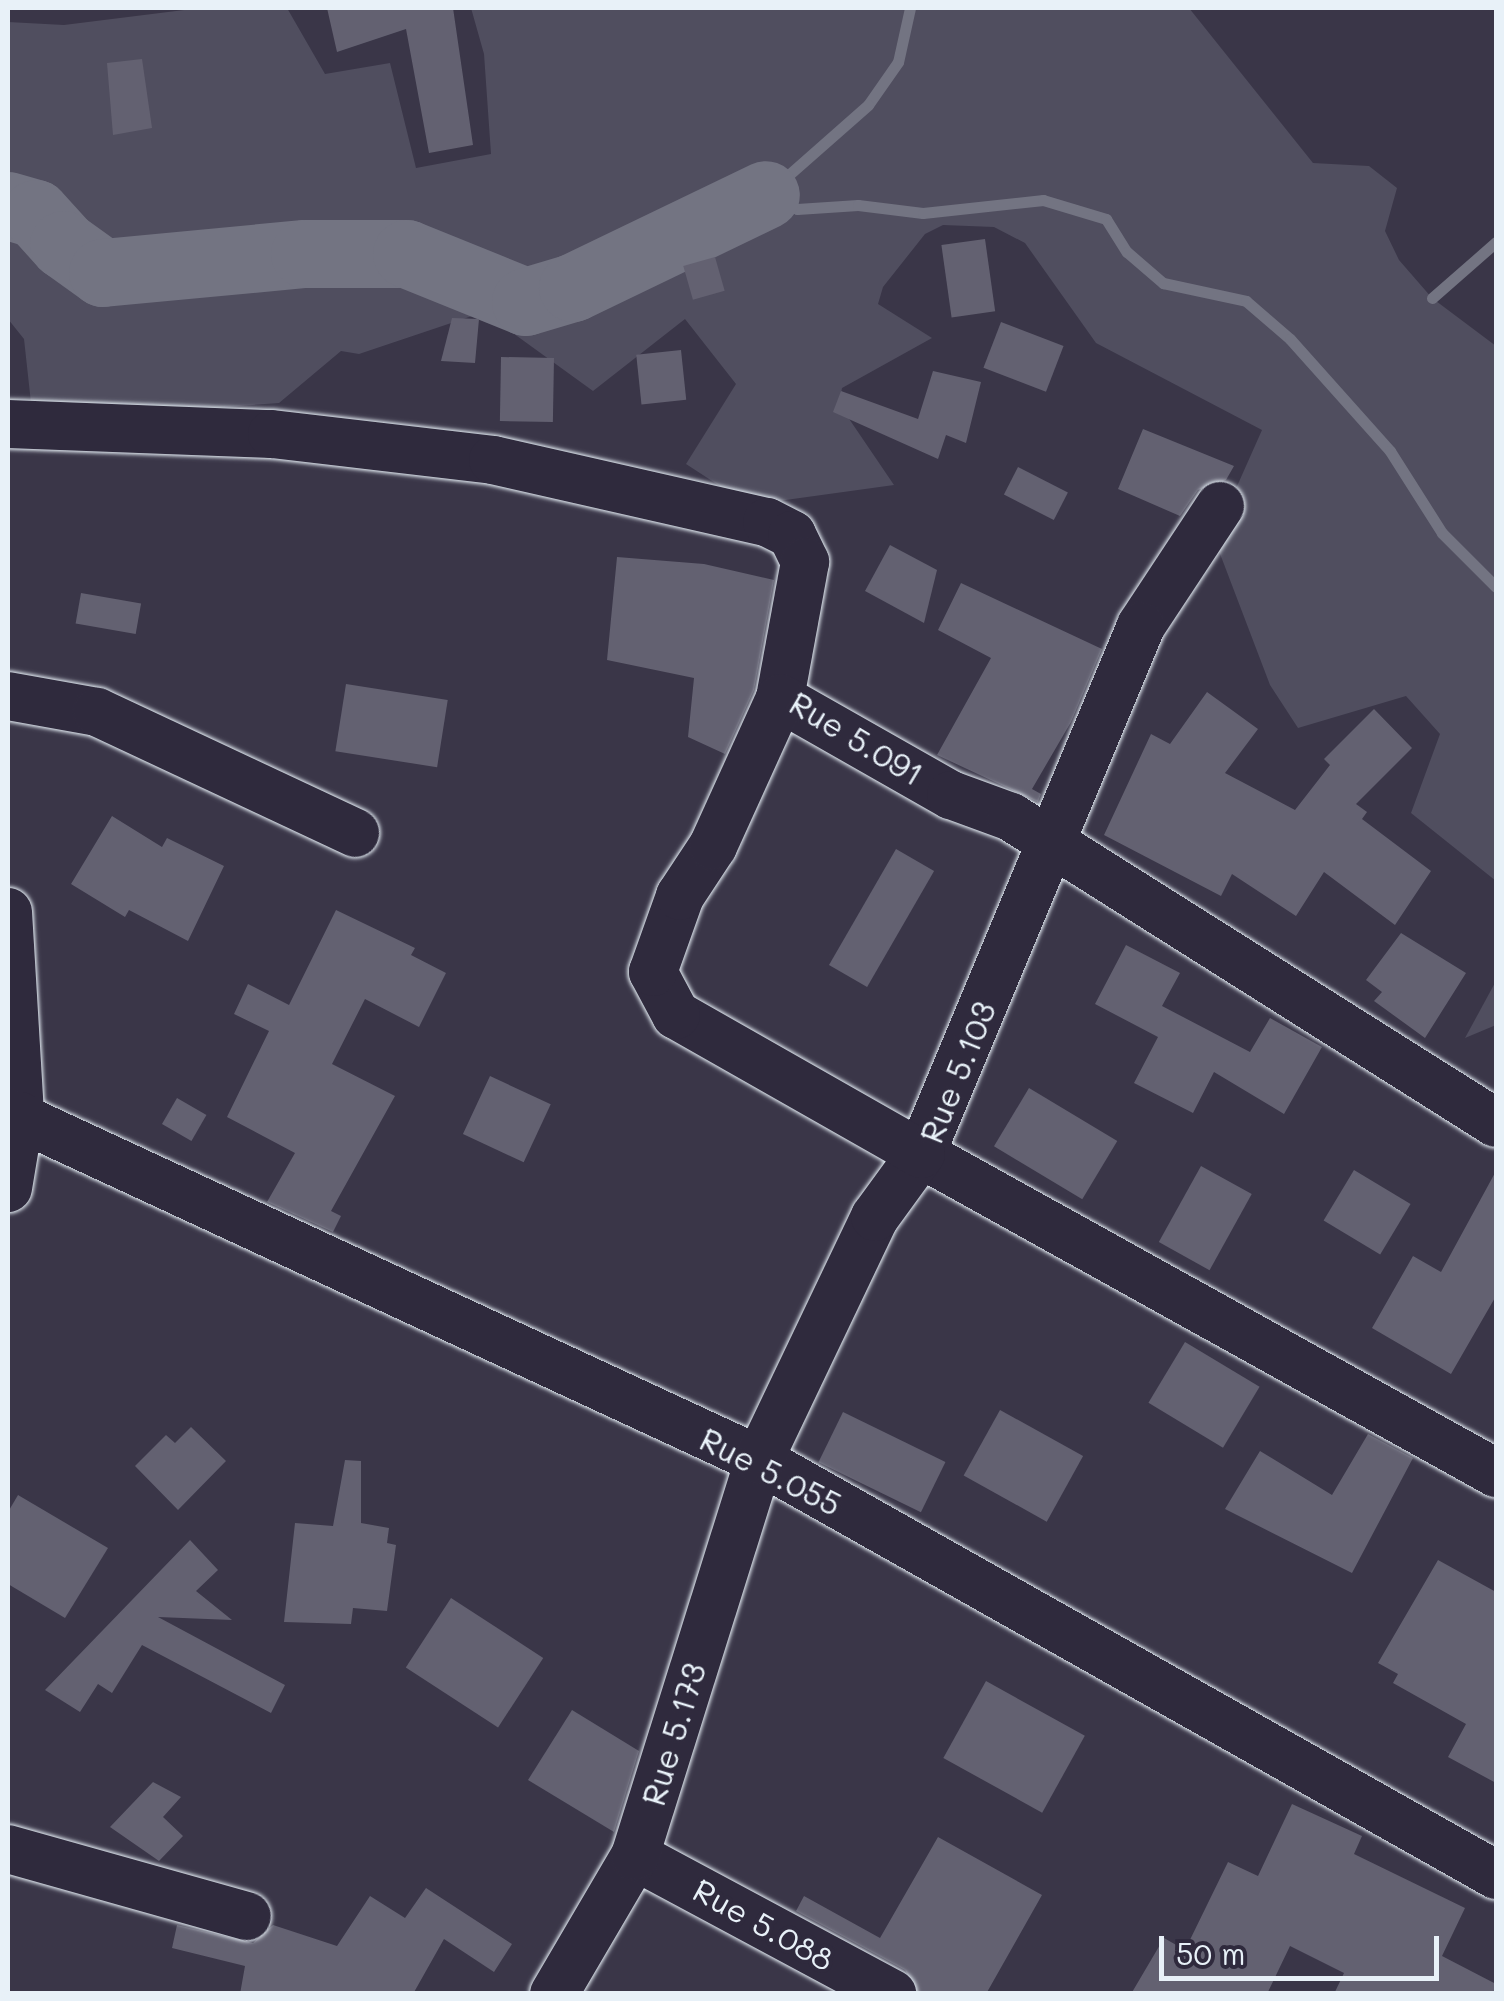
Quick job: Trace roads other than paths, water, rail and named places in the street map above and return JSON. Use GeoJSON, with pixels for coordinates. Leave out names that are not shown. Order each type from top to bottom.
{"type":"FeatureCollection","features":[{"type":"Feature","properties":{"kind":"street","name":"Rue 5.091"},"geometry":{"type":"LineString","coordinates":[[8,424],[272,434],[493,460],[768,522],[792,534],[805,562],[780,698],[951,796],[1012,817],[1496,1122]]}},
{"type":"Feature","properties":{"kind":"street","name":"Rue 5.103"},"geometry":{"type":"LineString","coordinates":[[1220,506],[1141,626],[1072,781],[1052,843],[922,1154],[1496,1473]]}},
{"type":"Feature","properties":{"kind":"street"},"geometry":{"type":"LineString","coordinates":[[8,696],[97,712],[355,833]]}},
{"type":"Feature","properties":{"kind":"street"},"geometry":{"type":"LineString","coordinates":[[780,698],[713,846],[680,896],[654,972],[676,1015],[922,1154]]}},
{"type":"Feature","properties":{"kind":"street"},"geometry":{"type":"LineString","coordinates":[[8,912],[14,1114],[8,1188]]}},
{"type":"Feature","properties":{"kind":"street","name":"Rue 5.055"},"geometry":{"type":"LineString","coordinates":[[14,1114],[759,1460],[1496,1875]]}},
{"type":"Feature","properties":{"kind":"street","name":"Rue 5.173"},"geometry":{"type":"LineString","coordinates":[[554,1994],[635,1856],[759,1460],[875,1217],[922,1154]]}},
{"type":"Feature","properties":{"kind":"street"},"geometry":{"type":"LineString","coordinates":[[8,1850],[248,1916]]}},
{"type":"Feature","properties":{"kind":"street","name":"Rue 5.088"},"geometry":{"type":"LineString","coordinates":[[635,1856],[892,1994]]}},
{"type":"Feature","properties":{"kind":"waterway"},"geometry":{"type":"LineString","coordinates":[[910,8],[898,62],[868,105],[766,195],[797,209],[858,205],[923,213],[1043,200],[1106,219],[1127,252],[1163,283],[1246,301],[1290,339],[1390,451],[1442,533],[1496,587]]}},
{"type":"Feature","properties":{"kind":"waterway"},"geometry":{"type":"LineString","coordinates":[[8,206],[36,214],[64,245],[103,273],[305,254],[407,254],[526,302],[573,288],[766,195]]}},
{"type":"Feature","properties":{"kind":"waterway"},"geometry":{"type":"LineString","coordinates":[[1432,298],[1496,242]]}}]}
